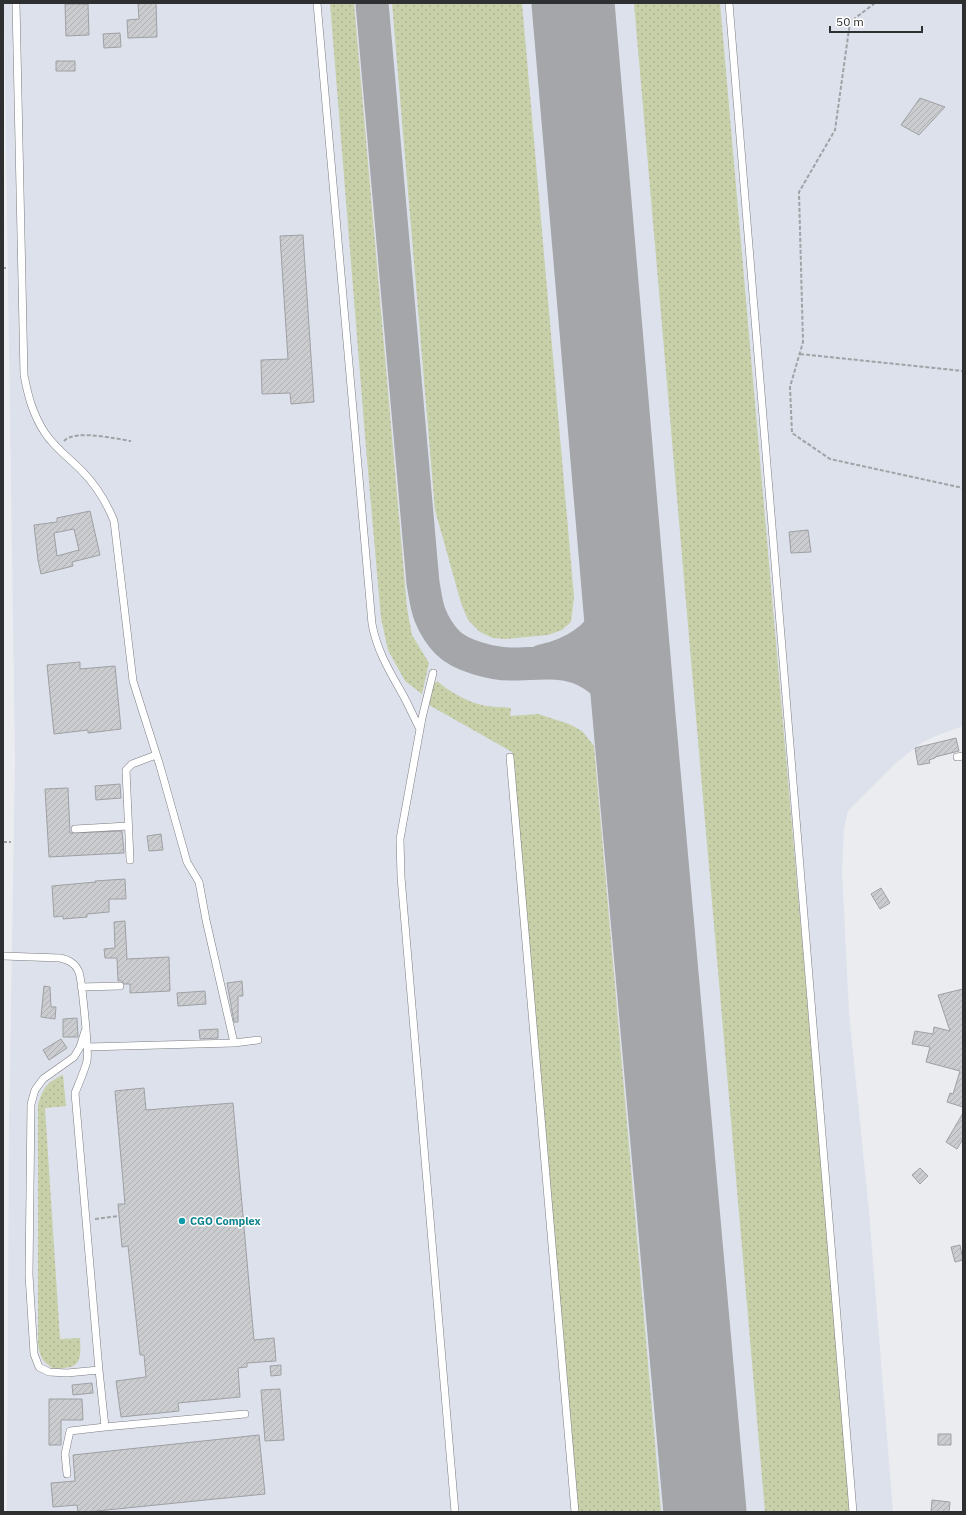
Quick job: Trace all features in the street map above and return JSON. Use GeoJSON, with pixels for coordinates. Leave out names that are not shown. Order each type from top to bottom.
{"type":"FeatureCollection","features":[{"type":"Feature","properties":{"kind":"lane"},"geometry":{"type":"LineString","coordinates":[[16,3],[24,375],[27,392],[36,419],[45,434],[98,489],[107,504],[114,521],[133,681],[187,862],[199,882],[206,920],[234,1043]]}},
{"type":"Feature","properties":{"kind":"lane"},"geometry":{"type":"LineString","coordinates":[[317,3],[372,624],[374,637],[384,664],[404,697],[420,729]]}},
{"type":"Feature","properties":{"kind":"lane"},"geometry":{"type":"LineString","coordinates":[[729,3],[853,1512]]}},
{"type":"Feature","properties":{"kind":"lane"},"geometry":{"type":"LineString","coordinates":[[433,673],[420,729],[400,839],[401,877],[456,1512]]}},
{"type":"Feature","properties":{"kind":"lane"},"geometry":{"type":"LineString","coordinates":[[130,860],[126,770],[132,764],[156,755]]}},
{"type":"Feature","properties":{"kind":"lane"},"geometry":{"type":"LineString","coordinates":[[510,757],[575,1512]]}},
{"type":"Feature","properties":{"kind":"lane"},"geometry":{"type":"LineString","coordinates":[[75,829],[128,826]]}},
{"type":"Feature","properties":{"kind":"lane"},"geometry":{"type":"LineString","coordinates":[[3,956],[60,958],[69,960],[73,963],[79,973],[87,1060],[75,1093],[105,1427]]}},
{"type":"Feature","properties":{"kind":"lane"},"geometry":{"type":"LineString","coordinates":[[81,987],[120,986]]}},
{"type":"Feature","properties":{"kind":"lane"},"geometry":{"type":"LineString","coordinates":[[85,1031],[80,1047],[74,1057],[43,1079],[35,1090],[31,1104],[29,1275],[34,1354],[39,1367],[49,1372],[67,1373],[99,1370]]}},
{"type":"Feature","properties":{"kind":"lane"},"geometry":{"type":"LineString","coordinates":[[87,1047],[234,1043],[258,1040]]}},
{"type":"Feature","properties":{"kind":"lane"},"geometry":{"type":"LineString","coordinates":[[67,1474],[65,1454],[70,1431],[245,1414]]}},
{"type":"Feature","properties":{"kind":"path"},"geometry":{"type":"LineString","coordinates":[[875,3],[850,22],[835,130],[799,192],[803,342],[790,387],[792,432],[830,459],[963,488]]}},
{"type":"Feature","properties":{"kind":"path"},"geometry":{"type":"LineString","coordinates":[[800,354],[963,372]]}},
{"type":"Feature","properties":{"kind":"path"},"geometry":{"type":"LineString","coordinates":[[57,448],[66,438],[75,436],[90,435],[131,441]]}},
{"type":"Feature","properties":{"kind":"path"},"geometry":{"type":"LineString","coordinates":[[3,842],[11,842]]}},
{"type":"Feature","properties":{"kind":"path"},"geometry":{"type":"LineString","coordinates":[[86,1220],[119,1216]]}},
{"type":"Feature","properties":{"kind":"shaded area"},"geometry":{"type":"Polygon","coordinates":[[[4,3],[963,3],[963,726],[923,742],[898,761],[848,811],[844,828],[842,871],[849,1013],[869,1212],[893,1512],[7,1512],[9,1122],[15,761],[4,3]]]}},
{"type":"Feature","properties":{"kind":"green space"},"geometry":{"type":"Polygon","coordinates":[[[330,3],[354,3],[407,608],[412,635],[429,663],[422,694],[405,681],[388,650],[381,618],[330,3]]]}},
{"type":"Feature","properties":{"kind":"green space"},"geometry":{"type":"Polygon","coordinates":[[[392,3],[522,3],[574,597],[571,622],[562,630],[548,635],[506,639],[493,638],[480,632],[468,620],[461,603],[435,510],[392,3]]]}},
{"type":"Feature","properties":{"kind":"green space"},"geometry":{"type":"Polygon","coordinates":[[[634,3],[720,3],[852,1512],[765,1512],[634,3]]]}},
{"type":"Feature","properties":{"kind":"green space"},"geometry":{"type":"Polygon","coordinates":[[[437,681],[466,700],[480,705],[511,708],[510,716],[538,714],[569,724],[582,731],[594,746],[661,1512],[576,1512],[512,752],[429,705],[434,684],[437,681]]]}},
{"type":"Feature","properties":{"kind":"green space"},"geometry":{"type":"Polygon","coordinates":[[[63,1075],[66,1106],[45,1108],[60,1339],[80,1338],[80,1353],[78,1362],[74,1365],[54,1369],[43,1359],[38,1344],[38,1105],[46,1086],[53,1080],[63,1075]]]}},
{"type":"Feature","properties":{"kind":"building"},"geometry":{"type":"Polygon","coordinates":[[[138,3],[156,3],[157,37],[128,38],[127,20],[139,19],[138,3]]]}},
{"type":"Feature","properties":{"kind":"building"},"geometry":{"type":"Polygon","coordinates":[[[65,4],[88,4],[89,35],[66,36],[65,4]]]}},
{"type":"Feature","properties":{"kind":"building"},"geometry":{"type":"Polygon","coordinates":[[[120,33],[121,47],[104,48],[103,34],[120,33]]]}},
{"type":"Feature","properties":{"kind":"building"},"geometry":{"type":"Polygon","coordinates":[[[56,61],[75,61],[75,71],[56,71],[56,61]]]}},
{"type":"Feature","properties":{"kind":"building"},"geometry":{"type":"Polygon","coordinates":[[[920,98],[945,107],[919,135],[901,125],[920,98]]]}},
{"type":"Feature","properties":{"kind":"building"},"geometry":{"type":"Polygon","coordinates":[[[303,235],[314,402],[291,404],[290,393],[262,394],[261,360],[288,359],[280,236],[303,235]]]}},
{"type":"Feature","properties":{"kind":"building"},"geometry":{"type":"Polygon","coordinates":[[[90,511],[100,555],[72,562],[73,566],[41,574],[34,525],[57,522],[57,518],[90,511]],[[74,529],[54,533],[57,556],[79,550],[74,529]]]}},
{"type":"Feature","properties":{"kind":"building"},"geometry":{"type":"Polygon","coordinates":[[[808,530],[811,552],[791,553],[789,532],[808,530]]]}},
{"type":"Feature","properties":{"kind":"building"},"geometry":{"type":"Polygon","coordinates":[[[80,662],[80,669],[115,666],[121,729],[88,733],[88,730],[54,734],[47,665],[80,662]]]}},
{"type":"Feature","properties":{"kind":"building"},"geometry":{"type":"Polygon","coordinates":[[[956,738],[959,751],[935,757],[929,760],[930,763],[918,765],[915,748],[956,738]]]}},
{"type":"Feature","properties":{"kind":"building"},"geometry":{"type":"Polygon","coordinates":[[[120,784],[121,798],[96,800],[95,786],[120,784]]]}},
{"type":"Feature","properties":{"kind":"building"},"geometry":{"type":"Polygon","coordinates":[[[68,788],[70,833],[122,831],[124,853],[49,857],[45,789],[68,788]]]}},
{"type":"Feature","properties":{"kind":"building"},"geometry":{"type":"Polygon","coordinates":[[[161,834],[163,850],[149,851],[147,836],[161,834]]]}},
{"type":"Feature","properties":{"kind":"building"},"geometry":{"type":"Polygon","coordinates":[[[125,879],[126,899],[109,899],[109,912],[87,914],[87,917],[63,919],[63,916],[54,917],[52,886],[125,879]]]}},
{"type":"Feature","properties":{"kind":"building"},"geometry":{"type":"Polygon","coordinates":[[[881,888],[890,903],[880,909],[871,894],[881,888]]]}},
{"type":"Feature","properties":{"kind":"building"},"geometry":{"type":"Polygon","coordinates":[[[125,921],[127,959],[169,957],[170,991],[130,993],[130,984],[124,984],[122,981],[118,981],[117,958],[105,958],[104,949],[115,948],[114,922],[125,921]]]}},
{"type":"Feature","properties":{"kind":"building"},"geometry":{"type":"Polygon","coordinates":[[[242,981],[243,996],[238,996],[238,1022],[234,1022],[227,983],[242,981]]]}},
{"type":"Feature","properties":{"kind":"building"},"geometry":{"type":"Polygon","coordinates":[[[44,986],[50,987],[51,1007],[56,1007],[55,1019],[41,1017],[44,986]]]}},
{"type":"Feature","properties":{"kind":"building"},"geometry":{"type":"Polygon","coordinates":[[[963,989],[963,1107],[947,1102],[950,1093],[953,1094],[960,1071],[926,1062],[930,1047],[912,1044],[915,1031],[933,1034],[934,1027],[950,1031],[938,995],[963,989]]]}},
{"type":"Feature","properties":{"kind":"building"},"geometry":{"type":"Polygon","coordinates":[[[205,991],[206,1004],[178,1006],[177,993],[205,991]]]}},
{"type":"Feature","properties":{"kind":"building"},"geometry":{"type":"Polygon","coordinates":[[[77,1018],[78,1037],[63,1037],[63,1019],[77,1018]]]}},
{"type":"Feature","properties":{"kind":"building"},"geometry":{"type":"Polygon","coordinates":[[[218,1029],[218,1038],[200,1039],[199,1030],[218,1029]]]}},
{"type":"Feature","properties":{"kind":"building"},"geometry":{"type":"Polygon","coordinates":[[[61,1039],[67,1048],[49,1060],[43,1050],[61,1039]]]}},
{"type":"Feature","properties":{"kind":"building","name":"CGO Complex"},"geometry":{"type":"Polygon","coordinates":[[[144,1088],[146,1110],[233,1103],[254,1340],[274,1338],[276,1361],[247,1363],[247,1367],[238,1368],[240,1397],[178,1403],[179,1411],[121,1417],[116,1381],[146,1377],[144,1355],[140,1355],[128,1246],[122,1247],[118,1204],[125,1204],[115,1091],[144,1088]]]}},
{"type":"Feature","properties":{"kind":"building"},"geometry":{"type":"Polygon","coordinates":[[[963,1113],[963,1139],[957,1149],[946,1142],[963,1113]]]}},
{"type":"Feature","properties":{"kind":"building"},"geometry":{"type":"Polygon","coordinates":[[[920,1168],[928,1176],[920,1184],[912,1175],[920,1168]]]}},
{"type":"Feature","properties":{"kind":"building"},"geometry":{"type":"Polygon","coordinates":[[[960,1245],[963,1260],[955,1262],[951,1247],[960,1245]]]}},
{"type":"Feature","properties":{"kind":"building"},"geometry":{"type":"Polygon","coordinates":[[[281,1365],[281,1375],[271,1376],[270,1366],[281,1365]]]}},
{"type":"Feature","properties":{"kind":"building"},"geometry":{"type":"Polygon","coordinates":[[[92,1383],[93,1393],[73,1395],[72,1385],[92,1383]]]}},
{"type":"Feature","properties":{"kind":"building"},"geometry":{"type":"Polygon","coordinates":[[[280,1389],[284,1440],[265,1441],[261,1390],[280,1389]]]}},
{"type":"Feature","properties":{"kind":"building"},"geometry":{"type":"Polygon","coordinates":[[[49,1399],[82,1399],[83,1420],[61,1420],[61,1445],[49,1445],[49,1399]]]}},
{"type":"Feature","properties":{"kind":"building"},"geometry":{"type":"Polygon","coordinates":[[[938,1434],[951,1434],[951,1445],[938,1445],[938,1434]]]}},
{"type":"Feature","properties":{"kind":"building"},"geometry":{"type":"Polygon","coordinates":[[[259,1435],[265,1494],[87,1512],[78,1512],[77,1505],[53,1507],[51,1483],[75,1481],[73,1455],[259,1435]]]}},
{"type":"Feature","properties":{"kind":"building"},"geometry":{"type":"Polygon","coordinates":[[[932,1500],[950,1502],[949,1512],[931,1512],[932,1500]]]}},
{"type":"Feature","properties":{"kind":"taxiway"},"geometry":{"type":"LineString","coordinates":[[372,3],[423,583],[430,615],[445,640],[461,652],[487,661],[504,664],[553,663],[577,667],[602,681],[634,716]]}},
{"type":"Feature","properties":{"kind":"taxiway"},"geometry":{"type":"LineString","coordinates":[[542,661],[563,655],[573,650],[583,644],[600,629],[612,610],[617,596],[622,571]]}},
{"type":"Feature","properties":{"kind":"runway"},"geometry":{"type":"LineString","coordinates":[[573,3],[634,716],[705,1512]]}},
{"type":"Feature","properties":{"kind":"place","name":"CGO Complex"},"geometry":{"type":"Point","coordinates":[182,1221]}}]}
